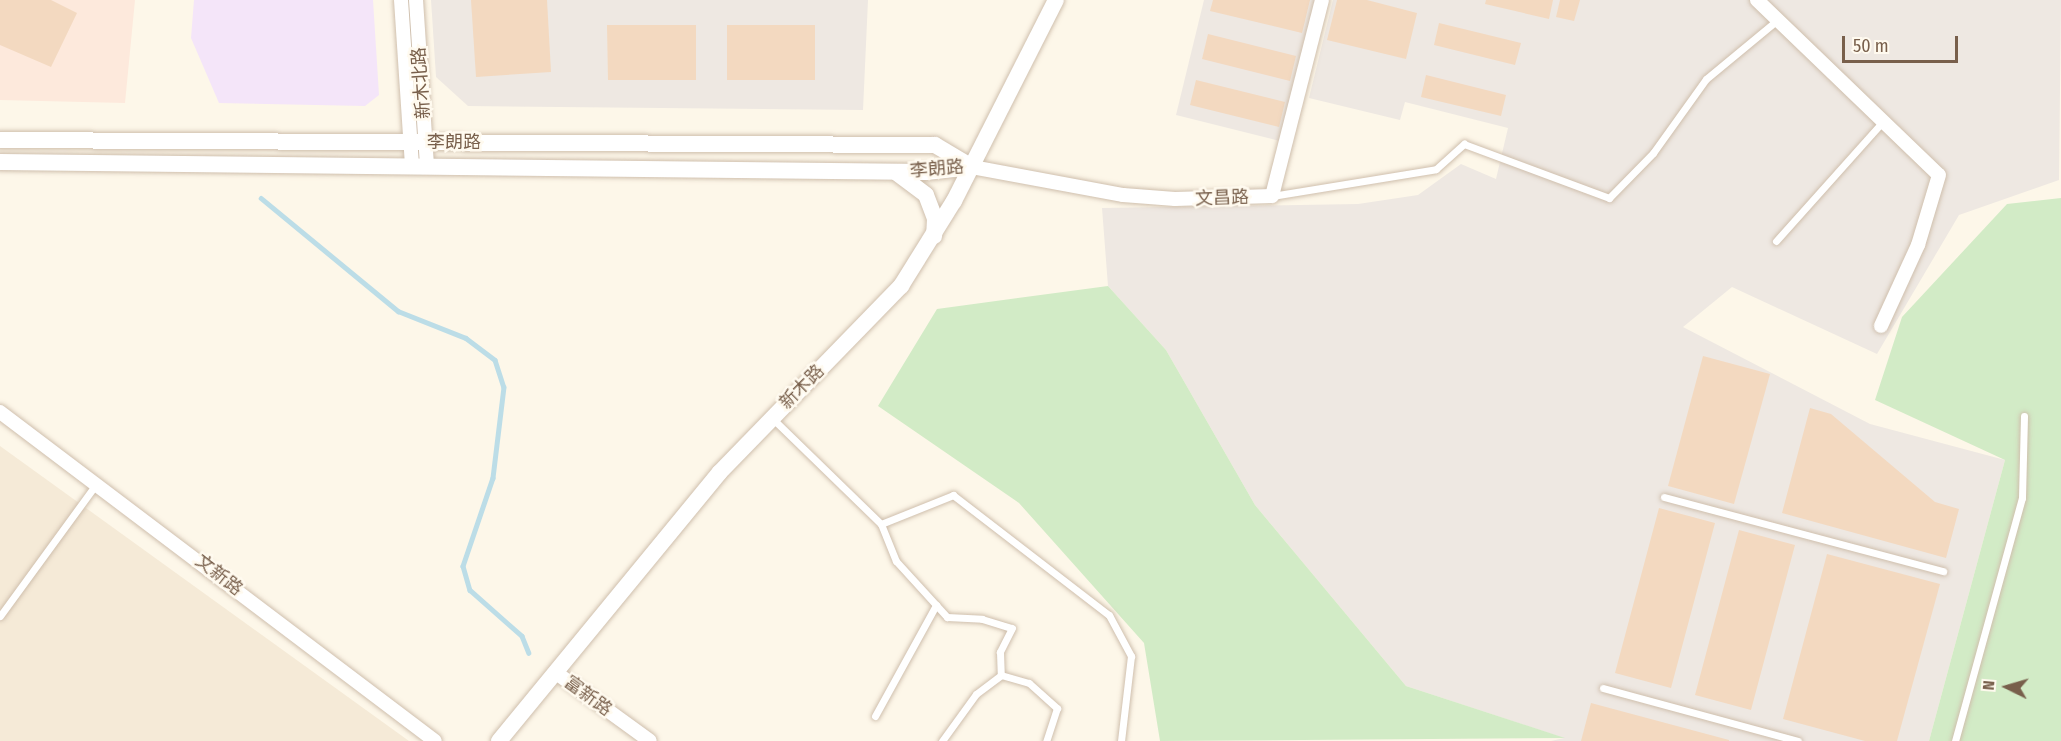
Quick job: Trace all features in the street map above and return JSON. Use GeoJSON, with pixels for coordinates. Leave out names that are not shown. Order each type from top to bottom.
{"type":"FeatureCollection","features":[{"type":"Feature","properties":{"kind":"street","name":"新木北路"},"geometry":{"type":"LineString","coordinates":[[401,0],[418,142]]}},
{"type":"Feature","properties":{"kind":"street","name":"新木北路"},"geometry":{"type":"LineString","coordinates":[[416,0],[419,167]]}},
{"type":"Feature","properties":{"kind":"street","name":"新木路"},"geometry":{"type":"LineString","coordinates":[[499,741],[771,417],[880,310],[934,237],[1056,0]]}},
{"type":"Feature","properties":{"kind":"street","name":"文昌路"},"geometry":{"type":"LineString","coordinates":[[972,167],[1134,196],[1175,200],[1272,196],[1322,0]]}},
{"type":"Feature","properties":{"kind":"street"},"geometry":{"type":"LineString","coordinates":[[1757,0],[1776,21],[1884,119],[1939,176],[1918,245],[1881,326]]}},
{"type":"Feature","properties":{"kind":"street","name":"李朗路"},"geometry":{"type":"LineString","coordinates":[[0,140],[935,145],[972,167]]}},
{"type":"Feature","properties":{"kind":"street","name":"李朗路"},"geometry":{"type":"LineString","coordinates":[[1,163],[894,172],[972,167]]}},
{"type":"Feature","properties":{"kind":"street"},"geometry":{"type":"LineString","coordinates":[[894,172],[926,195],[934,219],[934,237]]}},
{"type":"Feature","properties":{"kind":"street","name":"文新路"},"geometry":{"type":"LineString","coordinates":[[0,412],[97,483],[435,741]]}},
{"type":"Feature","properties":{"kind":"street","name":"富新路"},"geometry":{"type":"LineString","coordinates":[[555,672],[650,741]]}},
{"type":"Feature","properties":{"kind":"lane"},"geometry":{"type":"LineString","coordinates":[[1272,196],[1436,170],[1464,144],[1610,198],[1653,153],[1706,79],[1776,21]]}},
{"type":"Feature","properties":{"kind":"lane"},"geometry":{"type":"LineString","coordinates":[[1776,241],[1884,119]]}},
{"type":"Feature","properties":{"kind":"lane"},"geometry":{"type":"LineString","coordinates":[[1955,741],[2022,498],[2024,416]]}},
{"type":"Feature","properties":{"kind":"lane"},"geometry":{"type":"LineString","coordinates":[[771,417],[881,524],[896,561],[947,617],[982,619],[1012,628],[1000,652],[1001,675]]}},
{"type":"Feature","properties":{"kind":"lane"},"geometry":{"type":"LineString","coordinates":[[0,616],[97,483]]}},
{"type":"Feature","properties":{"kind":"lane"},"geometry":{"type":"LineString","coordinates":[[881,524],[953,495],[1109,615],[1131,656],[1121,741]]}},
{"type":"Feature","properties":{"kind":"lane"},"geometry":{"type":"LineString","coordinates":[[1664,497],[1942,571]]}},
{"type":"Feature","properties":{"kind":"lane"},"geometry":{"type":"LineString","coordinates":[[875,716],[936,605]]}},
{"type":"Feature","properties":{"kind":"lane"},"geometry":{"type":"LineString","coordinates":[[942,741],[976,694],[1001,675]]}},
{"type":"Feature","properties":{"kind":"lane"},"geometry":{"type":"LineString","coordinates":[[1001,675],[1029,683],[1057,708],[1046,741]]}},
{"type":"Feature","properties":{"kind":"lane"},"geometry":{"type":"LineString","coordinates":[[1603,688],[1798,741]]}},
{"type":"Feature","properties":{"kind":"shaded area"},"geometry":{"type":"Polygon","coordinates":[[[0,0],[135,0],[125,103],[0,100],[0,0]]]}},
{"type":"Feature","properties":{"kind":"shaded area"},"geometry":{"type":"Polygon","coordinates":[[[194,0],[373,0],[379,95],[365,106],[219,103],[191,38],[194,0]]]}},
{"type":"Feature","properties":{"kind":"shaded area"},"geometry":{"type":"Polygon","coordinates":[[[431,0],[868,0],[863,110],[468,106],[436,77],[431,0]]]}},
{"type":"Feature","properties":{"kind":"shaded area"},"geometry":{"type":"Polygon","coordinates":[[[1204,0],[1315,0],[1280,141],[1176,115],[1204,0]]]}},
{"type":"Feature","properties":{"kind":"shaded area"},"geometry":{"type":"Polygon","coordinates":[[[1333,0],[2061,0],[2059,180],[1959,215],[1877,354],[1732,287],[1683,327],[1870,424],[2005,460],[1929,741],[1551,741],[1564,738],[1406,686],[1255,505],[1166,350],[1108,286],[1102,208],[1358,204],[1418,195],[1461,164],[1496,179],[1508,128],[1405,102],[1400,120],[1309,98],[1333,0]]]}},
{"type":"Feature","properties":{"kind":"shaded area"},"geometry":{"type":"Polygon","coordinates":[[[0,446],[409,741],[0,741],[0,446]]]}},
{"type":"Feature","properties":{"kind":"green space"},"geometry":{"type":"Polygon","coordinates":[[[2061,198],[2061,741],[1929,741],[2005,460],[1875,400],[1902,317],[2007,204],[2061,198]]]}},
{"type":"Feature","properties":{"kind":"green space"},"geometry":{"type":"Polygon","coordinates":[[[1108,286],[1166,350],[1255,505],[1406,686],[1565,738],[1160,741],[1144,643],[1019,503],[878,406],[937,309],[1108,286]]]}},
{"type":"Feature","properties":{"kind":"building"},"geometry":{"type":"Polygon","coordinates":[[[0,0],[51,0],[77,13],[51,67],[0,45],[0,0]]]}},
{"type":"Feature","properties":{"kind":"building"},"geometry":{"type":"Polygon","coordinates":[[[471,0],[547,0],[551,72],[476,77],[471,0]]]}},
{"type":"Feature","properties":{"kind":"building"},"geometry":{"type":"Polygon","coordinates":[[[1213,0],[1310,0],[1302,33],[1210,11],[1213,0]]]}},
{"type":"Feature","properties":{"kind":"building"},"geometry":{"type":"Polygon","coordinates":[[[1337,0],[1367,0],[1417,13],[1406,59],[1327,40],[1337,0]]]}},
{"type":"Feature","properties":{"kind":"building"},"geometry":{"type":"Polygon","coordinates":[[[1486,0],[1553,0],[1549,19],[1485,4],[1486,0]]]}},
{"type":"Feature","properties":{"kind":"building"},"geometry":{"type":"Polygon","coordinates":[[[1560,0],[1580,0],[1574,21],[1556,17],[1560,0]]]}},
{"type":"Feature","properties":{"kind":"building"},"geometry":{"type":"Polygon","coordinates":[[[1439,23],[1521,43],[1515,65],[1434,45],[1439,23]]]}},
{"type":"Feature","properties":{"kind":"building"},"geometry":{"type":"Polygon","coordinates":[[[607,25],[696,25],[696,80],[608,80],[607,25]]]}},
{"type":"Feature","properties":{"kind":"building"},"geometry":{"type":"Polygon","coordinates":[[[727,25],[815,25],[815,80],[727,80],[727,25]]]}},
{"type":"Feature","properties":{"kind":"building"},"geometry":{"type":"Polygon","coordinates":[[[1208,34],[1296,56],[1290,81],[1202,59],[1208,34]]]}},
{"type":"Feature","properties":{"kind":"building"},"geometry":{"type":"Polygon","coordinates":[[[1426,75],[1506,95],[1501,116],[1421,97],[1426,75]]]}},
{"type":"Feature","properties":{"kind":"building"},"geometry":{"type":"Polygon","coordinates":[[[1196,80],[1285,102],[1279,127],[1190,105],[1196,80]]]}},
{"type":"Feature","properties":{"kind":"building"},"geometry":{"type":"Polygon","coordinates":[[[1703,356],[1770,374],[1734,504],[1668,486],[1703,356]]]}},
{"type":"Feature","properties":{"kind":"building"},"geometry":{"type":"Polygon","coordinates":[[[1810,408],[1831,414],[1935,502],[1959,509],[1946,558],[1782,513],[1810,408]]]}},
{"type":"Feature","properties":{"kind":"building"},"geometry":{"type":"Polygon","coordinates":[[[1659,508],[1715,523],[1671,688],[1615,673],[1659,508]]]}},
{"type":"Feature","properties":{"kind":"building"},"geometry":{"type":"Polygon","coordinates":[[[1739,530],[1795,545],[1751,710],[1695,695],[1739,530]]]}},
{"type":"Feature","properties":{"kind":"building"},"geometry":{"type":"Polygon","coordinates":[[[1827,554],[1940,584],[1897,741],[1865,741],[1783,719],[1827,554]]]}},
{"type":"Feature","properties":{"kind":"building"},"geometry":{"type":"Polygon","coordinates":[[[1591,703],[1729,740],[1729,741],[1581,741],[1591,703]]]}},
{"type":"Feature","properties":{"kind":"waterway"},"geometry":{"type":"LineString","coordinates":[[261,198],[398,311],[466,338],[495,360],[504,387],[493,478],[463,566],[470,590],[522,636],[529,653]]}}]}
